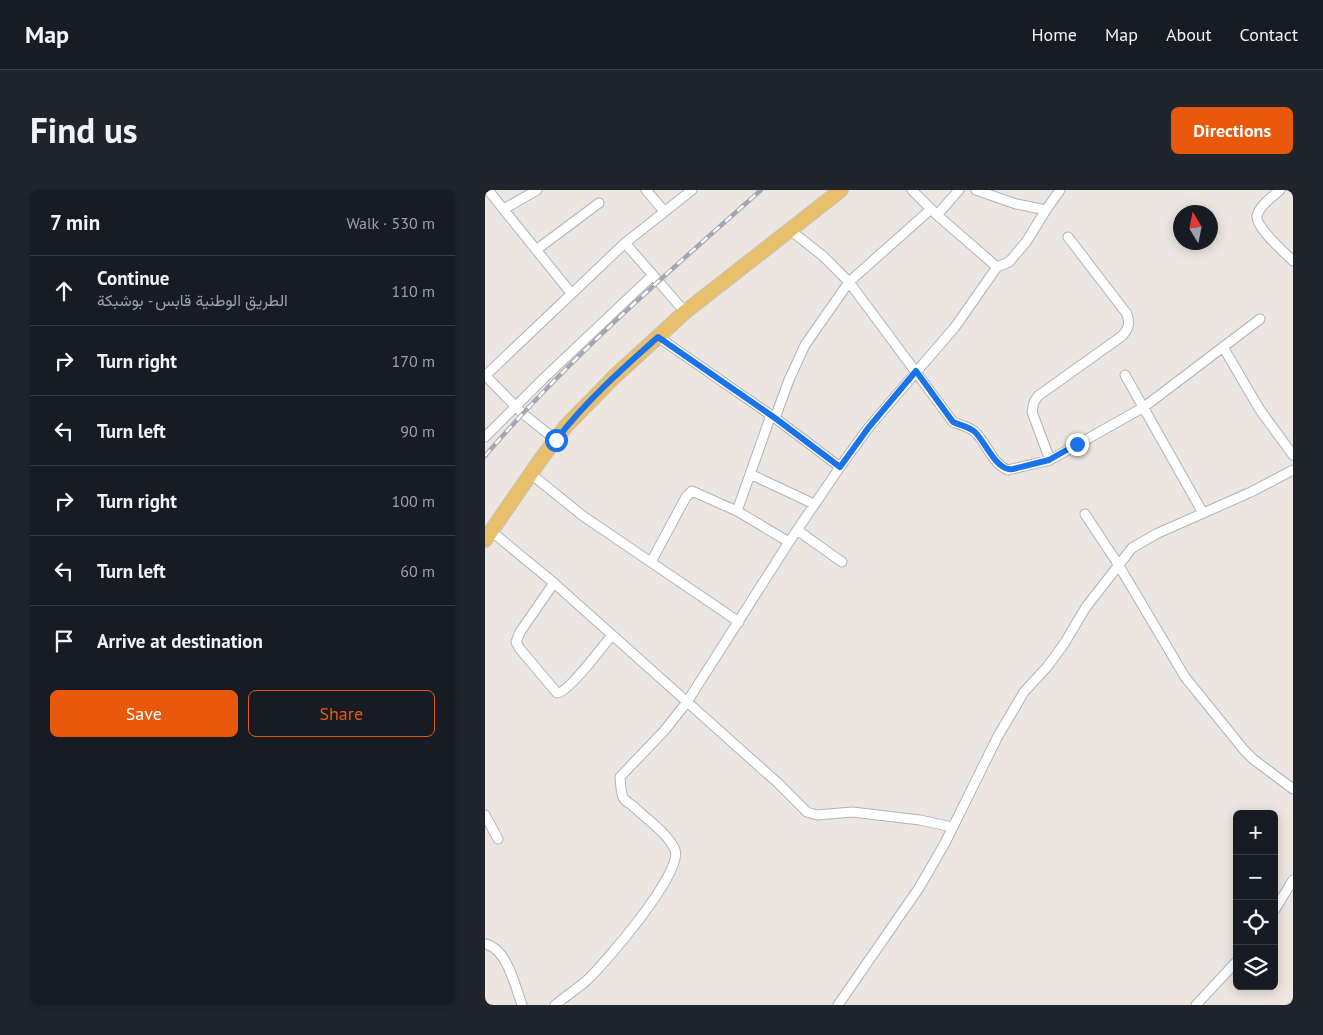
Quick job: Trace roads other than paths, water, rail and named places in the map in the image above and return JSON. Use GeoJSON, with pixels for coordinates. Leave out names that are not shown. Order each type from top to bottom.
{"type":"FeatureCollection","features":[{"type":"Feature","properties":{"kind":"main road"},"geometry":{"type":"LineString","coordinates":[[488,535],[566,426],[614,377],[685,312],[790,230],[835,192]]}},
{"type":"Feature","properties":{"kind":"street"},"geometry":{"type":"LineString","coordinates":[[488,190],[571,293]]}},
{"type":"Feature","properties":{"kind":"street"},"geometry":{"type":"LineString","coordinates":[[504,209],[537,190]]}},
{"type":"Feature","properties":{"kind":"street"},"geometry":{"type":"LineString","coordinates":[[646,190],[664,211]]}},
{"type":"Feature","properties":{"kind":"street"},"geometry":{"type":"LineString","coordinates":[[556,440],[515,406],[485,376],[625,243],[690,190]]}},
{"type":"Feature","properties":{"kind":"street"},"geometry":{"type":"LineString","coordinates":[[912,190],[934,212],[997,267]]}},
{"type":"Feature","properties":{"kind":"street"},"geometry":{"type":"LineString","coordinates":[[737,512],[773,417],[805,345],[849,282],[959,190]]}},
{"type":"Feature","properties":{"kind":"street"},"geometry":{"type":"LineString","coordinates":[[976,190],[1016,204],[1045,210]]}},
{"type":"Feature","properties":{"kind":"street"},"geometry":{"type":"LineString","coordinates":[[555,1005],[585,982],[629,933],[652,902],[676,860],[676,850],[670,842],[624,798],[620,777],[664,731],[687,702],[814,504],[869,427],[955,327],[997,267],[1009,262],[1026,242],[1045,210],[1060,190]]}},
{"type":"Feature","properties":{"kind":"street"},"geometry":{"type":"LineString","coordinates":[[1280,190],[1259,211],[1257,218],[1265,232],[1293,261]]}},
{"type":"Feature","properties":{"kind":"street"},"geometry":{"type":"LineString","coordinates":[[535,250],[599,203]]}},
{"type":"Feature","properties":{"kind":"street"},"geometry":{"type":"LineString","coordinates":[[790,230],[823,256],[849,282],[953,422],[973,430],[998,464],[1008,470],[1049,460],[1144,407],[1259,319]]}},
{"type":"Feature","properties":{"kind":"street"},"geometry":{"type":"LineString","coordinates":[[1049,460],[1032,412],[1034,402],[1038,396],[1122,336],[1128,330],[1129,323],[1127,314],[1068,237]]}},
{"type":"Feature","properties":{"kind":"street"},"geometry":{"type":"LineString","coordinates":[[625,243],[685,312]]}},
{"type":"Feature","properties":{"kind":"street"},"geometry":{"type":"LineString","coordinates":[[485,437],[653,275]]}},
{"type":"Feature","properties":{"kind":"street"},"geometry":{"type":"LineString","coordinates":[[658,337],[773,417],[840,467]]}},
{"type":"Feature","properties":{"kind":"street"},"geometry":{"type":"LineString","coordinates":[[1223,346],[1260,410],[1293,455]]}},
{"type":"Feature","properties":{"kind":"street"},"geometry":{"type":"LineString","coordinates":[[1125,374],[1203,513]]}},
{"type":"Feature","properties":{"kind":"street"},"geometry":{"type":"LineString","coordinates":[[838,1005],[919,888],[998,736],[1024,692],[1047,667],[1064,644],[1086,606],[1118,564],[1132,548],[1293,470]]}},
{"type":"Feature","properties":{"kind":"street"},"geometry":{"type":"LineString","coordinates":[[531,474],[583,516],[739,622]]}},
{"type":"Feature","properties":{"kind":"street"},"geometry":{"type":"LineString","coordinates":[[750,474],[814,504]]}},
{"type":"Feature","properties":{"kind":"street"},"geometry":{"type":"LineString","coordinates":[[651,562],[686,497],[692,492],[737,512],[789,542]]}},
{"type":"Feature","properties":{"kind":"street"},"geometry":{"type":"LineString","coordinates":[[1085,514],[1118,564],[1185,677],[1200,697],[1253,759],[1293,789]]}},
{"type":"Feature","properties":{"kind":"street"},"geometry":{"type":"LineString","coordinates":[[797,530],[843,562]]}},
{"type":"Feature","properties":{"kind":"street"},"geometry":{"type":"LineString","coordinates":[[488,535],[553,582],[779,784],[807,812],[817,815],[852,812],[920,820],[952,827]]}},
{"type":"Feature","properties":{"kind":"street"},"geometry":{"type":"LineString","coordinates":[[553,582],[520,632],[516,642],[557,692],[563,692],[572,683],[612,635]]}},
{"type":"Feature","properties":{"kind":"street"},"geometry":{"type":"LineString","coordinates":[[485,815],[498,839]]}},
{"type":"Feature","properties":{"kind":"street"},"geometry":{"type":"LineString","coordinates":[[1278,904],[1293,880]]}},
{"type":"Feature","properties":{"kind":"street"},"geometry":{"type":"LineString","coordinates":[[485,944],[500,952],[506,962],[522,1005]]}},
{"type":"Feature","properties":{"kind":"street"},"geometry":{"type":"LineString","coordinates":[[1196,1005],[1233,965]]}},
{"type":"Feature","properties":{"kind":"railway"},"geometry":{"type":"LineString","coordinates":[[485,456],[584,351],[761,190]]}}]}
